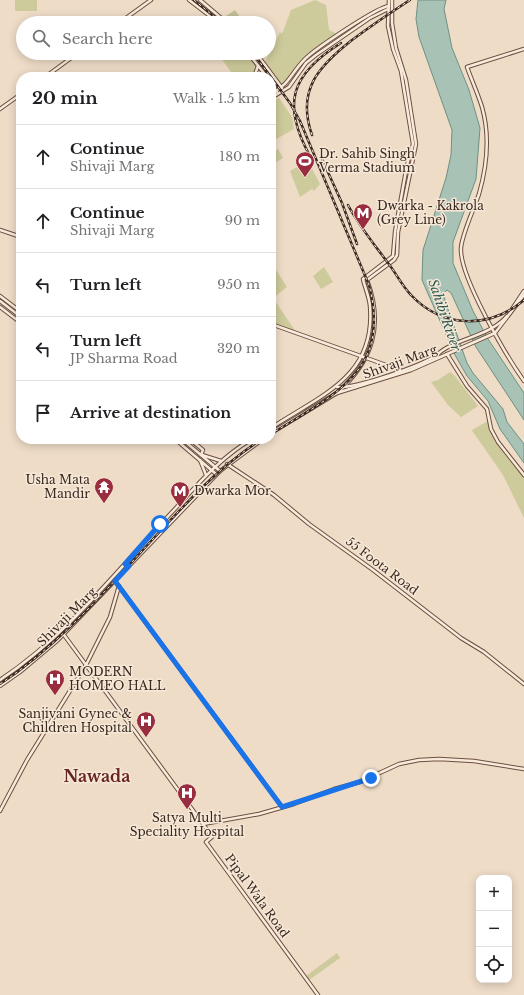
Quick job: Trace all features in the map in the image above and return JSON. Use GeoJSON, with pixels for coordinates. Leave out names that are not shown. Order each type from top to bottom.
{"type":"FeatureCollection","features":[{"type":"Feature","properties":{"kind":"street"},"geometry":{"type":"LineString","coordinates":[[129,16],[151,0]]}},
{"type":"Feature","properties":{"kind":"street"},"geometry":{"type":"LineString","coordinates":[[188,0],[209,16]]}},
{"type":"Feature","properties":{"kind":"street"},"geometry":{"type":"LineString","coordinates":[[200,0],[219,16]]}},
{"type":"Feature","properties":{"kind":"street"},"geometry":{"type":"LineString","coordinates":[[332,390],[337,393],[354,377],[366,358],[372,342],[376,323],[374,298],[367,280],[393,256],[395,232],[412,144],[402,76],[388,26],[389,0]]}},
{"type":"Feature","properties":{"kind":"street"},"geometry":{"type":"LineString","coordinates":[[277,93],[284,91],[313,57],[370,18],[389,7],[392,0]]}},
{"type":"Feature","properties":{"kind":"street"},"geometry":{"type":"LineString","coordinates":[[277,93],[288,83],[309,55],[374,11],[389,7]]}},
{"type":"Feature","properties":{"kind":"street"},"geometry":{"type":"LineString","coordinates":[[524,49],[467,67],[482,109],[487,148],[484,175],[462,244],[461,254],[472,286],[491,328],[524,381]]}},
{"type":"Feature","properties":{"kind":"street"},"geometry":{"type":"LineString","coordinates":[[52,72],[68,60]]}},
{"type":"Feature","properties":{"kind":"street"},"geometry":{"type":"LineString","coordinates":[[253,60],[263,72]]}},
{"type":"Feature","properties":{"kind":"street"},"geometry":{"type":"LineString","coordinates":[[261,60],[271,72]]}},
{"type":"Feature","properties":{"kind":"street"},"geometry":{"type":"LineString","coordinates":[[256,72],[258,66]]}},
{"type":"Feature","properties":{"kind":"street"},"geometry":{"type":"LineString","coordinates":[[276,79],[284,91]]}},
{"type":"Feature","properties":{"kind":"street"},"geometry":{"type":"LineString","coordinates":[[0,109],[16,98]]}},
{"type":"Feature","properties":{"kind":"street"},"geometry":{"type":"LineString","coordinates":[[0,230],[16,235]]}},
{"type":"Feature","properties":{"kind":"street"},"geometry":{"type":"LineString","coordinates":[[276,425],[332,390],[345,380],[362,356],[370,329],[370,305],[363,279],[381,267]]}},
{"type":"Feature","properties":{"kind":"street","name":"Shivaji Marg"},"geometry":{"type":"LineString","coordinates":[[336,387],[343,388],[401,372],[431,358],[447,347],[491,328],[504,320],[524,291]]}},
{"type":"Feature","properties":{"kind":"street","name":"Shivaji Marg"},"geometry":{"type":"LineString","coordinates":[[276,430],[337,393],[401,372],[494,333],[524,295]]}},
{"type":"Feature","properties":{"kind":"street"},"geometry":{"type":"LineString","coordinates":[[0,296],[16,308]]}},
{"type":"Feature","properties":{"kind":"street"},"geometry":{"type":"LineString","coordinates":[[0,301],[16,314]]}},
{"type":"Feature","properties":{"kind":"street"},"geometry":{"type":"LineString","coordinates":[[11,310],[13,306]]}},
{"type":"Feature","properties":{"kind":"street"},"geometry":{"type":"LineString","coordinates":[[0,308],[16,319]]}},
{"type":"Feature","properties":{"kind":"street"},"geometry":{"type":"LineString","coordinates":[[276,326],[362,356],[401,372]]}},
{"type":"Feature","properties":{"kind":"street"},"geometry":{"type":"LineString","coordinates":[[447,354],[467,386],[487,410],[491,429],[498,442],[524,475]]}},
{"type":"Feature","properties":{"kind":"street"},"geometry":{"type":"LineString","coordinates":[[181,444],[216,474]]}},
{"type":"Feature","properties":{"kind":"street"},"geometry":{"type":"LineString","coordinates":[[188,444],[220,471]]}},
{"type":"Feature","properties":{"kind":"street"},"geometry":{"type":"LineString","coordinates":[[196,444],[203,450],[201,454]]}},
{"type":"Feature","properties":{"kind":"street","name":"Shivaji Marg"},"geometry":{"type":"LineString","coordinates":[[0,680],[42,649],[125,564],[206,475],[221,461],[244,444]]}},
{"type":"Feature","properties":{"kind":"street","name":"Shivaji Marg"},"geometry":{"type":"LineString","coordinates":[[0,686],[42,655],[64,635],[216,474],[227,464],[256,444]]}},
{"type":"Feature","properties":{"kind":"street"},"geometry":{"type":"LineString","coordinates":[[201,454],[221,461]]}},
{"type":"Feature","properties":{"kind":"street"},"geometry":{"type":"LineString","coordinates":[[200,460],[206,475]]}},
{"type":"Feature","properties":{"kind":"street","name":"55 Foota Road"},"geometry":{"type":"LineString","coordinates":[[227,464],[274,495],[309,524],[373,570],[462,638],[484,652],[524,684]]}},
{"type":"Feature","properties":{"kind":"street"},"geometry":{"type":"LineString","coordinates":[[129,559],[134,562]]}},
{"type":"Feature","properties":{"kind":"street"},"geometry":{"type":"LineString","coordinates":[[125,564],[129,566]]}},
{"type":"Feature","properties":{"kind":"street"},"geometry":{"type":"LineString","coordinates":[[115,581],[282,807]]}},
{"type":"Feature","properties":{"kind":"street"},"geometry":{"type":"LineString","coordinates":[[0,811],[27,760],[86,665],[110,617],[118,585]]}},
{"type":"Feature","properties":{"kind":"street","name":"Pipal Wala Road"},"geometry":{"type":"LineString","coordinates":[[64,635],[203,824],[212,837],[206,842],[318,995]]}},
{"type":"Feature","properties":{"kind":"street"},"geometry":{"type":"LineString","coordinates":[[203,824],[259,814],[360,782],[399,764],[419,760],[438,759],[474,761],[523,769]]}},
{"type":"Feature","properties":{"kind":"shaded area"},"geometry":{"type":"Polygon","coordinates":[[[15,0],[37,0],[37,11],[15,11],[15,0]]]}},
{"type":"Feature","properties":{"kind":"shaded area"},"geometry":{"type":"Polygon","coordinates":[[[315,0],[326,5],[329,30],[337,34],[305,56],[291,77],[282,85],[276,77],[276,72],[272,72],[265,62],[266,60],[276,60],[276,40],[280,32],[282,34],[291,10],[315,0]]]}},
{"type":"Feature","properties":{"kind":"shaded area"},"geometry":{"type":"Polygon","coordinates":[[[235,10],[239,16],[226,16],[235,10]]]}},
{"type":"Feature","properties":{"kind":"shaded area"},"geometry":{"type":"Polygon","coordinates":[[[222,60],[252,60],[257,66],[255,72],[231,72],[222,60]]]}},
{"type":"Feature","properties":{"kind":"shaded area"},"geometry":{"type":"Polygon","coordinates":[[[279,98],[292,117],[294,129],[276,139],[276,100],[279,98]]]}},
{"type":"Feature","properties":{"kind":"shaded area"},"geometry":{"type":"Polygon","coordinates":[[[278,149],[283,158],[276,162],[276,150],[278,149]]]}},
{"type":"Feature","properties":{"kind":"shaded area","name":"Dr. Sahib Singh Verma Stadium"},"geometry":{"type":"Polygon","coordinates":[[[308,161],[320,184],[314,191],[312,189],[300,197],[290,171],[308,161]]]}},
{"type":"Feature","properties":{"kind":"shaded area"},"geometry":{"type":"Polygon","coordinates":[[[324,267],[333,282],[321,289],[313,276],[324,267]]]}},
{"type":"Feature","properties":{"kind":"shaded area"},"geometry":{"type":"Polygon","coordinates":[[[276,270],[287,287],[276,296],[276,270]]]}},
{"type":"Feature","properties":{"kind":"shaded area"},"geometry":{"type":"Polygon","coordinates":[[[276,302],[296,332],[276,324],[276,302]]]}},
{"type":"Feature","properties":{"kind":"shaded area"},"geometry":{"type":"Polygon","coordinates":[[[450,372],[478,406],[461,417],[448,405],[431,382],[438,380],[450,372]]]}},
{"type":"Feature","properties":{"kind":"shaded area"},"geometry":{"type":"Polygon","coordinates":[[[488,421],[491,430],[524,476],[524,518],[503,475],[472,430],[488,421]]]}},
{"type":"Feature","properties":{"kind":"shaded area"},"geometry":{"type":"Polygon","coordinates":[[[337,953],[340,958],[309,980],[306,976],[337,953]]]}},
{"type":"Feature","properties":{"kind":"water","name":"Sahibi River"},"geometry":{"type":"Polygon","coordinates":[[[418,0],[446,0],[444,9],[452,48],[469,90],[480,128],[476,179],[453,242],[453,263],[473,311],[488,339],[524,393],[524,420],[476,347],[451,293],[447,290],[444,293],[445,301],[467,363],[473,373],[503,409],[507,422],[524,444],[524,463],[500,429],[488,401],[467,376],[455,355],[422,280],[423,250],[446,178],[451,155],[452,130],[419,37],[416,19],[418,0]]]}},
{"type":"Feature","properties":{"kind":"railway"},"geometry":{"type":"LineString","coordinates":[[194,0],[213,16]]}},
{"type":"Feature","properties":{"kind":"railway"},"geometry":{"type":"LineString","coordinates":[[312,135],[308,119],[307,105],[309,92],[314,80],[321,70],[330,59],[352,40],[410,0]]}},
{"type":"Feature","properties":{"kind":"railway"},"geometry":{"type":"LineString","coordinates":[[310,156],[301,137],[296,121],[294,106],[296,92],[302,79],[311,66],[341,43]]}},
{"type":"Feature","properties":{"kind":"railway"},"geometry":{"type":"LineString","coordinates":[[258,60],[267,72]]}},
{"type":"Feature","properties":{"kind":"railway"},"geometry":{"type":"LineString","coordinates":[[276,84],[290,103],[300,121],[369,285],[374,315],[372,340],[364,360],[352,378],[335,393],[276,431]]}},
{"type":"Feature","properties":{"kind":"railway"},"geometry":{"type":"LineString","coordinates":[[322,159],[342,203],[357,244]]}},
{"type":"Feature","properties":{"kind":"railway"},"geometry":{"type":"LineString","coordinates":[[348,205],[362,228],[402,284],[411,295],[424,306],[437,314],[452,319],[467,321],[482,320],[511,310],[524,300]]}},
{"type":"Feature","properties":{"kind":"railway"},"geometry":{"type":"LineString","coordinates":[[0,684],[22,669],[62,634],[81,616],[204,485],[232,461],[255,444]]}},
{"type":"Feature","properties":{"kind":"place","name":"Dr. Sahib Singh Verma Stadium"},"geometry":{"type":"Point","coordinates":[305,178]}},
{"type":"Feature","properties":{"kind":"place","name":"Dwarka - Kakrola (Grey Line)"},"geometry":{"type":"Point","coordinates":[363,230]}},
{"type":"Feature","properties":{"kind":"place","name":"Usha Mata Mandir"},"geometry":{"type":"Point","coordinates":[104,504]}},
{"type":"Feature","properties":{"kind":"place","name":"Dwarka Mor"},"geometry":{"type":"Point","coordinates":[180,508]}},
{"type":"Feature","properties":{"kind":"place","name":"MODERN HOMEO HALL"},"geometry":{"type":"Point","coordinates":[55,696]}},
{"type":"Feature","properties":{"kind":"place","name":"Sanjivani Gynec & Children Hospital"},"geometry":{"type":"Point","coordinates":[146,738]}},
{"type":"Feature","properties":{"kind":"place","name":"Satya Multi Speciality Hospital"},"geometry":{"type":"Point","coordinates":[187,810]}},
{"type":"Feature","properties":{"kind":"district","name":"Nawada"},"geometry":{"type":"Point","coordinates":[97,776]}},
{"type":"Feature","properties":{"kind":"route"},"geometry":{"type":"LineString","coordinates":[[160,524],[125,564],[129,566],[115,581],[282,807],[371,778]]}}]}
